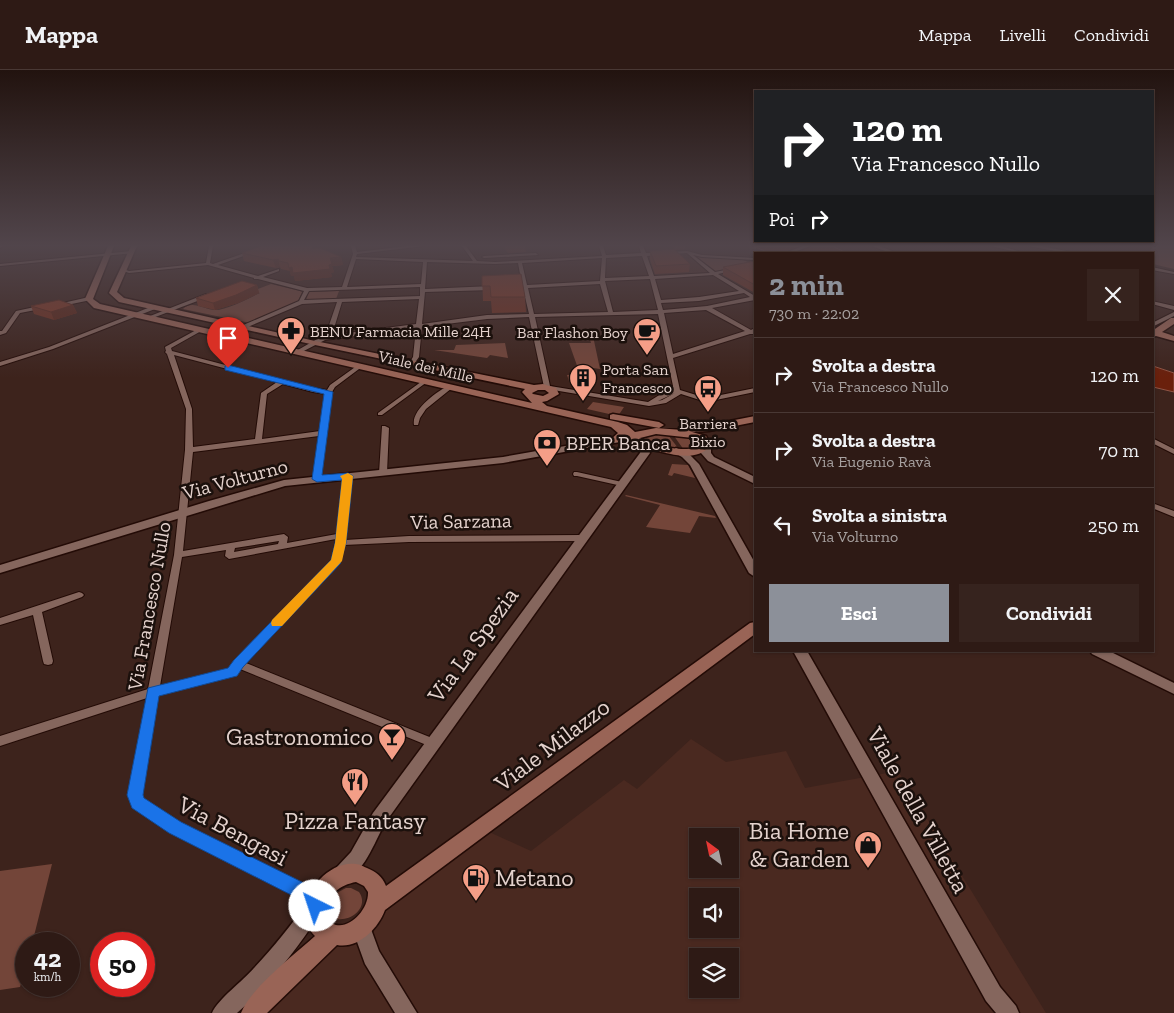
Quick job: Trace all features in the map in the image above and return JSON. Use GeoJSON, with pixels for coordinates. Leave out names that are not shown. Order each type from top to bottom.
{"type":"FeatureCollection","features":[{"type":"Feature","properties":{"kind":"main road"},"geometry":{"type":"LineString","coordinates":[[89,299],[93,290]]}},
{"type":"Feature","properties":{"kind":"main road"},"geometry":{"type":"LineString","coordinates":[[114,290],[113,293],[116,297],[153,308],[412,363],[531,393],[541,400],[550,392]]}},
{"type":"Feature","properties":{"kind":"main road","name":"Viale dei Mille"},"geometry":{"type":"LineString","coordinates":[[89,299],[97,306],[614,424],[629,430],[636,440]]}},
{"type":"Feature","properties":{"kind":"main road"},"geometry":{"type":"LineString","coordinates":[[1154,330],[1174,314]]}},
{"type":"Feature","properties":{"kind":"main road"},"geometry":{"type":"LineString","coordinates":[[1154,330],[1174,320]]}},
{"type":"Feature","properties":{"kind":"main road"},"geometry":{"type":"LineString","coordinates":[[1154,331],[1174,339]]}},
{"type":"Feature","properties":{"kind":"main road"},"geometry":{"type":"LineString","coordinates":[[470,392],[498,396],[531,393]]}},
{"type":"Feature","properties":{"kind":"main road"},"geometry":{"type":"LineString","coordinates":[[550,392],[550,400],[554,405],[664,432]]}},
{"type":"Feature","properties":{"kind":"main road"},"geometry":{"type":"LineString","coordinates":[[531,393],[542,406],[554,410]]}},
{"type":"Feature","properties":{"kind":"main road"},"geometry":{"type":"LineString","coordinates":[[590,414],[704,434],[754,421]]}},
{"type":"Feature","properties":{"kind":"main road"},"geometry":{"type":"LineString","coordinates":[[687,431],[702,438],[706,442],[706,447],[694,453],[676,451],[636,440],[638,433],[644,431],[687,431],[754,421]]}},
{"type":"Feature","properties":{"kind":"main road"},"geometry":{"type":"LineString","coordinates":[[614,424],[623,434],[615,440]]}},
{"type":"Feature","properties":{"kind":"main road","name":"Viale Milazzo"},"geometry":{"type":"LineString","coordinates":[[379,903],[754,627]]}},
{"type":"Feature","properties":{"kind":"main road"},"geometry":{"type":"LineString","coordinates":[[316,902],[314,916],[324,931],[332,935],[342,935],[361,928],[369,921],[379,903],[377,885],[372,879],[356,873],[337,878]]}},
{"type":"Feature","properties":{"kind":"main road","name":"Via La Spezia"},"geometry":{"type":"LineString","coordinates":[[316,902],[323,889],[337,878]]}},
{"type":"Feature","properties":{"kind":"main road"},"geometry":{"type":"LineString","coordinates":[[252,1013],[277,986],[332,935]]}},
{"type":"Feature","properties":{"kind":"street"},"geometry":{"type":"LineString","coordinates":[[301,302],[307,290]]}},
{"type":"Feature","properties":{"kind":"street"},"geometry":{"type":"LineString","coordinates":[[383,290],[422,291]]}},
{"type":"Feature","properties":{"kind":"street"},"geometry":{"type":"LineString","coordinates":[[243,327],[301,302],[340,301],[441,290]]}},
{"type":"Feature","properties":{"kind":"street"},"geometry":{"type":"LineString","coordinates":[[526,290],[550,392],[576,392],[647,404],[659,404],[670,400],[678,394],[655,290]]}},
{"type":"Feature","properties":{"kind":"street"},"geometry":{"type":"LineString","coordinates":[[605,290],[611,313]]}},
{"type":"Feature","properties":{"kind":"street"},"geometry":{"type":"LineString","coordinates":[[740,290],[754,298]]}},
{"type":"Feature","properties":{"kind":"street"},"geometry":{"type":"LineString","coordinates":[[412,363],[416,357],[422,291]]}},
{"type":"Feature","properties":{"kind":"street"},"geometry":{"type":"LineString","coordinates":[[659,302],[699,299],[743,292]]}},
{"type":"Feature","properties":{"kind":"street"},"geometry":{"type":"LineString","coordinates":[[148,318],[210,294]]}},
{"type":"Feature","properties":{"kind":"street"},"geometry":{"type":"LineString","coordinates":[[298,352],[325,338],[487,317],[661,312],[706,308],[754,298]]}},
{"type":"Feature","properties":{"kind":"street"},"geometry":{"type":"LineString","coordinates":[[1,332],[18,312],[89,299]]}},
{"type":"Feature","properties":{"kind":"street"},"geometry":{"type":"LineString","coordinates":[[699,299],[706,308],[753,332]]}},
{"type":"Feature","properties":{"kind":"street"},"geometry":{"type":"LineString","coordinates":[[325,338],[329,334],[340,301]]}},
{"type":"Feature","properties":{"kind":"street"},"geometry":{"type":"LineString","coordinates":[[1154,303],[1174,308]]}},
{"type":"Feature","properties":{"kind":"street"},"geometry":{"type":"LineString","coordinates":[[0,364],[51,348],[153,308]]}},
{"type":"Feature","properties":{"kind":"street"},"geometry":{"type":"LineString","coordinates":[[200,330],[171,344],[168,347],[168,352],[282,382],[329,392]]}},
{"type":"Feature","properties":{"kind":"street"},"geometry":{"type":"LineString","coordinates":[[670,357],[753,332]]}},
{"type":"Feature","properties":{"kind":"street","name":"Via Francesco Nullo"},"geometry":{"type":"LineString","coordinates":[[135,795],[178,555],[189,450],[189,409],[168,352]]}},
{"type":"Feature","properties":{"kind":"street"},"geometry":{"type":"LineString","coordinates":[[173,363],[189,358]]}},
{"type":"Feature","properties":{"kind":"street"},"geometry":{"type":"LineString","coordinates":[[317,479],[329,392],[332,386],[360,366]]}},
{"type":"Feature","properties":{"kind":"street"},"geometry":{"type":"LineString","coordinates":[[380,414],[425,381]]}},
{"type":"Feature","properties":{"kind":"street"},"geometry":{"type":"LineString","coordinates":[[258,441],[264,393],[282,382]]}},
{"type":"Feature","properties":{"kind":"street"},"geometry":{"type":"LineString","coordinates":[[416,424],[416,417],[422,410],[450,387]]}},
{"type":"Feature","properties":{"kind":"street"},"geometry":{"type":"LineString","coordinates":[[647,404],[663,394],[677,389],[706,400],[754,390]]}},
{"type":"Feature","properties":{"kind":"street"},"geometry":{"type":"LineString","coordinates":[[383,473],[385,428]]}},
{"type":"Feature","properties":{"kind":"street"},"geometry":{"type":"LineString","coordinates":[[189,450],[323,433]]}},
{"type":"Feature","properties":{"kind":"street","name":"Via Volturno"},"geometry":{"type":"LineString","coordinates":[[0,569],[270,486],[317,479],[503,460],[615,440],[636,440]]}},
{"type":"Feature","properties":{"kind":"street","name":"Via La Spezia"},"geometry":{"type":"LineString","coordinates":[[337,878],[348,870],[357,858],[375,824],[645,452],[645,448],[636,440]]}},
{"type":"Feature","properties":{"kind":"street"},"geometry":{"type":"LineString","coordinates":[[1154,441],[1174,452]]}},
{"type":"Feature","properties":{"kind":"street"},"geometry":{"type":"LineString","coordinates":[[706,447],[706,453],[711,459],[754,480]]}},
{"type":"Feature","properties":{"kind":"street"},"geometry":{"type":"LineString","coordinates":[[676,451],[685,455],[693,462],[754,572]]}},
{"type":"Feature","properties":{"kind":"street"},"geometry":{"type":"LineString","coordinates":[[577,474],[622,484]]}},
{"type":"Feature","properties":{"kind":"street"},"geometry":{"type":"LineString","coordinates":[[0,741],[153,692],[232,672],[336,561],[348,476]]}},
{"type":"Feature","properties":{"kind":"street"},"geometry":{"type":"LineString","coordinates":[[1154,506],[1174,514]]}},
{"type":"Feature","properties":{"kind":"street","name":"Via Sarzana"},"geometry":{"type":"LineString","coordinates":[[178,555],[231,546],[229,556],[282,546],[340,540],[582,538]]}},
{"type":"Feature","properties":{"kind":"street"},"geometry":{"type":"LineString","coordinates":[[0,622],[79,595]]}},
{"type":"Feature","properties":{"kind":"street"},"geometry":{"type":"LineString","coordinates":[[36,610],[48,661]]}},
{"type":"Feature","properties":{"kind":"street","name":"Viale della Villetta"},"geometry":{"type":"LineString","coordinates":[[801,652],[993,994],[1009,1013]]}},
{"type":"Feature","properties":{"kind":"street"},"geometry":{"type":"LineString","coordinates":[[1099,652],[1174,690]]}},
{"type":"Feature","properties":{"kind":"street"},"geometry":{"type":"LineString","coordinates":[[238,664],[433,743]]}},
{"type":"Feature","properties":{"kind":"street","name":"Via Bengasi"},"geometry":{"type":"LineString","coordinates":[[135,795],[138,802],[175,828],[308,895],[316,902]]}},
{"type":"Feature","properties":{"kind":"street","name":"Via La Spezia"},"geometry":{"type":"LineString","coordinates":[[222,1013],[275,960],[316,902]]}},
{"type":"Feature","properties":{"kind":"street"},"geometry":{"type":"LineString","coordinates":[[361,928],[372,957],[407,1013]]}},
{"type":"Feature","properties":{"kind":"street","name":"Viale della Villetta"},"geometry":{"type":"LineString","coordinates":[[993,994],[998,1013]]}},
{"type":"Feature","properties":{"kind":"shaded area"},"geometry":{"type":"Polygon","coordinates":[[[296,290],[302,292],[297,303],[250,323],[183,309],[186,306],[194,305],[219,310],[260,293],[253,291],[296,290]]]}},
{"type":"Feature","properties":{"kind":"shaded area"},"geometry":{"type":"Polygon","coordinates":[[[339,291],[336,299],[306,300],[309,292],[339,291]]]}},
{"type":"Feature","properties":{"kind":"shaded area"},"geometry":{"type":"Polygon","coordinates":[[[589,336],[593,336],[600,369],[593,368],[577,385],[570,384],[567,375],[580,374],[569,343],[591,343],[589,336]]]}},
{"type":"Feature","properties":{"kind":"shaded area"},"geometry":{"type":"Polygon","coordinates":[[[505,343],[508,358],[490,355],[487,358],[434,350],[454,350],[456,345],[505,343]]]}},
{"type":"Feature","properties":{"kind":"shaded area"},"geometry":{"type":"Polygon","coordinates":[[[1154,366],[1174,373],[1174,392],[1154,387],[1154,366]]]}},
{"type":"Feature","properties":{"kind":"shaded area"},"geometry":{"type":"Polygon","coordinates":[[[593,402],[624,407],[618,416],[587,409],[593,402]]]}},
{"type":"Feature","properties":{"kind":"shaded area"},"geometry":{"type":"Polygon","coordinates":[[[647,434],[668,435],[678,448],[643,442],[639,438],[647,434]]]}},
{"type":"Feature","properties":{"kind":"shaded area"},"geometry":{"type":"Polygon","coordinates":[[[674,436],[695,438],[700,441],[701,445],[684,450],[674,436]]]}},
{"type":"Feature","properties":{"kind":"shaded area"},"geometry":{"type":"Polygon","coordinates":[[[672,464],[688,465],[695,478],[674,473],[672,476],[668,475],[672,464]]]}},
{"type":"Feature","properties":{"kind":"shaded area"},"geometry":{"type":"Polygon","coordinates":[[[626,495],[715,516],[716,518],[699,516],[690,533],[646,527],[660,505],[626,495]]]}},
{"type":"Feature","properties":{"kind":"shaded area"},"geometry":{"type":"Polygon","coordinates":[[[691,739],[726,762],[786,751],[805,788],[898,771],[1046,1013],[238,1013],[264,983],[487,831],[531,851],[624,780],[637,789],[691,739]]]}},
{"type":"Feature","properties":{"kind":"shaded area"},"geometry":{"type":"Polygon","coordinates":[[[52,864],[35,932],[15,932],[15,988],[0,990],[0,871],[52,864]]]}},
{"type":"Feature","properties":{"kind":"shaded area"},"geometry":{"type":"Polygon","coordinates":[[[346,888],[359,892],[362,897],[361,907],[349,918],[338,919],[331,914],[331,901],[338,892],[346,888]]]}},
{"type":"Feature","properties":{"kind":"building"},"geometry":{"type":"Polygon","coordinates":[[[218,290],[246,290],[213,303],[196,298],[218,290]]]}},
{"type":"Feature","properties":{"kind":"building"},"geometry":{"type":"Polygon","coordinates":[[[490,290],[524,290],[525,297],[491,297],[490,290]]]}},
{"type":"Feature","properties":{"kind":"building"},"geometry":{"type":"Polygon","coordinates":[[[59,300],[73,305],[51,312],[31,306],[59,300]]]}},
{"type":"Feature","properties":{"kind":"slow traffic"},"geometry":{"type":"LineString","coordinates":[[277,623],[336,561],[348,476],[345,476]]}},
{"type":"Feature","properties":{"kind":"place","name":"BENU Farmacia Mille 24H"},"geometry":{"type":"Point","coordinates":[291,355]}},
{"type":"Feature","properties":{"kind":"place","name":"Bar Flashon Boy"},"geometry":{"type":"Point","coordinates":[647,356]}},
{"type":"Feature","properties":{"kind":"place","name":"Porta San Francesco"},"geometry":{"type":"Point","coordinates":[583,402]}},
{"type":"Feature","properties":{"kind":"place","name":"Barriera Bixio"},"geometry":{"type":"Point","coordinates":[708,413]}},
{"type":"Feature","properties":{"kind":"place","name":"BPER Banca"},"geometry":{"type":"Point","coordinates":[547,467]}},
{"type":"Feature","properties":{"kind":"place","name":"Gastronomico"},"geometry":{"type":"Point","coordinates":[392,761]}},
{"type":"Feature","properties":{"kind":"place","name":"Pizza Fantasy"},"geometry":{"type":"Point","coordinates":[355,806]}},
{"type":"Feature","properties":{"kind":"place","name":"Bia Home & Garden"},"geometry":{"type":"Point","coordinates":[868,869]}},
{"type":"Feature","properties":{"kind":"place","name":"Metano"},"geometry":{"type":"Point","coordinates":[476,902]}},
{"type":"Feature","properties":{"kind":"route"},"geometry":{"type":"LineString","coordinates":[[228,368],[313,390],[329,392],[317,479],[348,476],[340,543],[336,561],[232,672],[153,692],[135,795],[138,802],[175,828],[308,895],[318,897],[315,906]]}}]}
